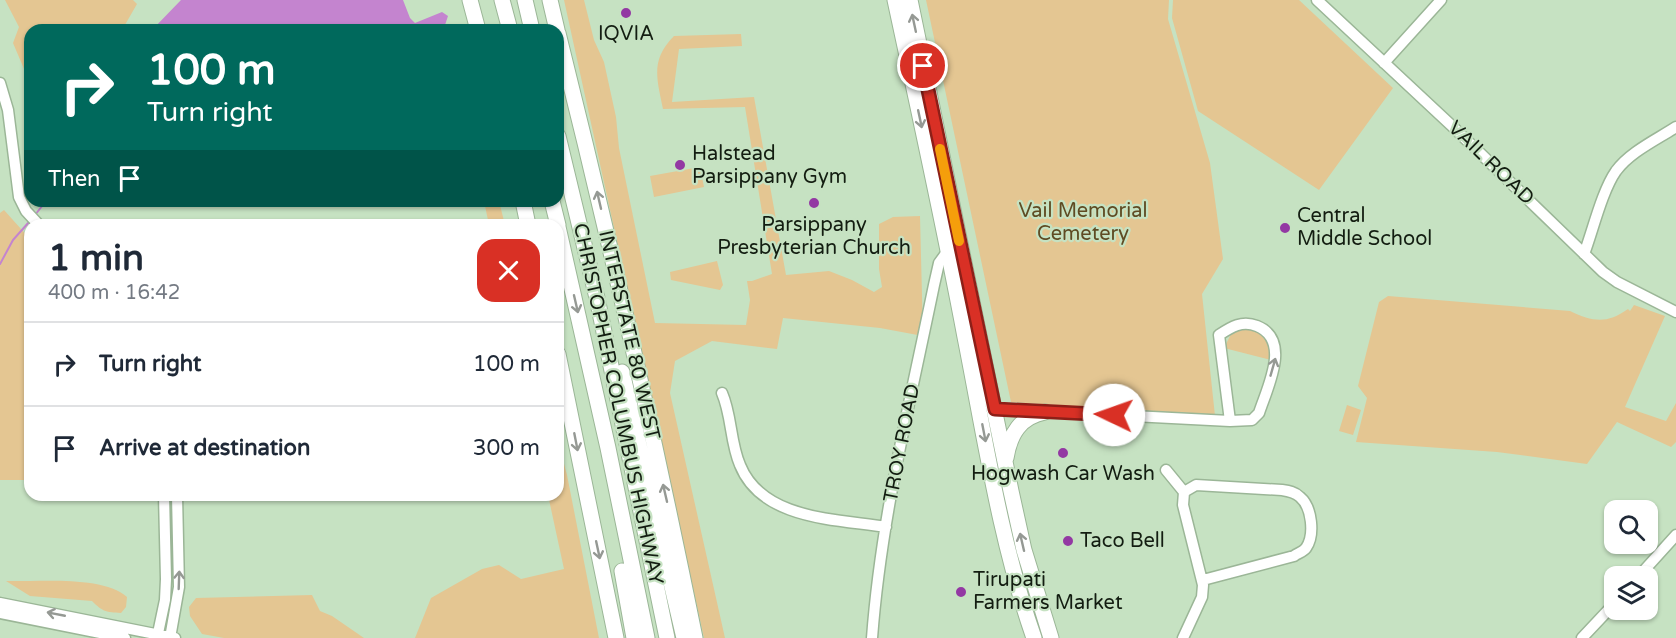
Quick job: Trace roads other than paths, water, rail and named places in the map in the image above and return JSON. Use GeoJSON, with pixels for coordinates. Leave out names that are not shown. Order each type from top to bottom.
{"type":"FeatureCollection","features":[{"type":"Feature","properties":{"kind":"highway"},"geometry":{"type":"LineString","coordinates":[[470,0],[476,24]]}},
{"type":"Feature","properties":{"kind":"highway"},"geometry":{"type":"LineString","coordinates":[[502,0],[508,24]]}},
{"type":"Feature","properties":{"kind":"highway"},"geometry":{"type":"LineString","coordinates":[[525,0],[531,24]]}},
{"type":"Feature","properties":{"kind":"highway","name":"INTERSTATE 80 WEST"},"geometry":{"type":"LineString","coordinates":[[550,0],[556,24]]}},
{"type":"Feature","properties":{"kind":"highway"},"geometry":{"type":"LineString","coordinates":[[895,0],[962,318],[1005,538],[1034,638]]}},
{"type":"Feature","properties":{"kind":"highway"},"geometry":{"type":"LineString","coordinates":[[910,0],[1024,550],[1051,638]]}},
{"type":"Feature","properties":{"kind":"highway","name":"INTERSTATE 80 WEST"},"geometry":{"type":"LineString","coordinates":[[564,56],[673,528],[694,638]]}},
{"type":"Feature","properties":{"kind":"highway","name":"CHRISTOPHER COLUMBUS HIGHWAY"},"geometry":{"type":"LineString","coordinates":[[564,161],[597,298],[667,638]]}},
{"type":"Feature","properties":{"kind":"highway","name":"CHRISTOPHER COLUMBUS HIGHWAY"},"geometry":{"type":"LineString","coordinates":[[564,253],[608,448],[646,638]]}},
{"type":"Feature","properties":{"kind":"highway"},"geometry":{"type":"LineString","coordinates":[[597,298],[612,328],[684,638]]}},
{"type":"Feature","properties":{"kind":"highway"},"geometry":{"type":"LineString","coordinates":[[962,318],[976,360],[982,389],[989,407],[995,409]]}},
{"type":"Feature","properties":{"kind":"highway"},"geometry":{"type":"LineString","coordinates":[[564,383],[616,638]]}},
{"type":"Feature","properties":{"kind":"highway"},"geometry":{"type":"LineString","coordinates":[[1006,461],[1011,439],[1021,424],[1032,415],[1045,412]]}},
{"type":"Feature","properties":{"kind":"highway"},"geometry":{"type":"LineString","coordinates":[[608,448],[602,466],[634,638]]}},
{"type":"Feature","properties":{"kind":"street","name":"VAIL ROAD"},"geometry":{"type":"LineString","coordinates":[[1317,0],[1603,272],[1617,282],[1676,312]]}},
{"type":"Feature","properties":{"kind":"street"},"geometry":{"type":"LineString","coordinates":[[1384,63],[1441,0]]}},
{"type":"Feature","properties":{"kind":"street"},"geometry":{"type":"LineString","coordinates":[[0,83],[8,110],[19,197],[26,211],[33,219]]}},
{"type":"Feature","properties":{"kind":"street"},"geometry":{"type":"LineString","coordinates":[[1584,254],[1608,186],[1616,171],[1640,150],[1676,127]]}},
{"type":"Feature","properties":{"kind":"street","name":"TROY ROAD"},"geometry":{"type":"LineString","coordinates":[[873,638],[878,585],[895,468],[939,264],[947,252]]}},
{"type":"Feature","properties":{"kind":"street"},"geometry":{"type":"LineString","coordinates":[[995,409],[1230,421],[1252,420],[1259,413],[1276,351],[1266,331],[1243,323],[1236,324],[1219,335],[1230,421]]}},
{"type":"Feature","properties":{"kind":"street"},"geometry":{"type":"LineString","coordinates":[[722,393],[740,464],[749,481],[764,496],[779,506],[794,511],[886,527]]}},
{"type":"Feature","properties":{"kind":"street"},"geometry":{"type":"LineString","coordinates":[[1166,470],[1184,492],[1182,505],[1203,580],[1202,597],[1183,638]]}},
{"type":"Feature","properties":{"kind":"street"},"geometry":{"type":"LineString","coordinates":[[1184,492],[1196,485],[1282,490],[1298,495],[1305,502],[1309,513],[1310,536],[1307,547],[1302,552],[1203,580]]}},
{"type":"Feature","properties":{"kind":"street"},"geometry":{"type":"LineString","coordinates":[[158,636],[165,600],[166,579],[164,501]]}},
{"type":"Feature","properties":{"kind":"street"},"geometry":{"type":"LineString","coordinates":[[0,603],[172,638],[180,578],[177,501]]}},
{"type":"Feature","properties":{"kind":"street"},"geometry":{"type":"LineString","coordinates":[[1648,566],[1676,535]]}},
{"type":"Feature","properties":{"kind":"street"},"geometry":{"type":"LineString","coordinates":[[0,613],[125,638]]}},
{"type":"Feature","properties":{"kind":"street"},"geometry":{"type":"LineString","coordinates":[[1582,638],[1604,615]]}},
{"type":"Feature","properties":{"kind":"waterway"},"geometry":{"type":"LineString","coordinates":[[35,215],[41,207]]}},
{"type":"Feature","properties":{"kind":"waterway"},"geometry":{"type":"LineString","coordinates":[[0,264],[13,240],[24,228]]}},
{"type":"Feature","properties":{"kind":"place","name":"IQVIA"},"geometry":{"type":"Point","coordinates":[626,13]}},
{"type":"Feature","properties":{"kind":"place","name":"Halstead Parsippany Gym"},"geometry":{"type":"Point","coordinates":[680,165]}},
{"type":"Feature","properties":{"kind":"place","name":"Parsippany Presbyterian Church"},"geometry":{"type":"Point","coordinates":[814,203]}},
{"type":"Feature","properties":{"kind":"place","name":"Central Middle School"},"geometry":{"type":"Point","coordinates":[1285,228]}},
{"type":"Feature","properties":{"kind":"place","name":"Hogwash Car Wash"},"geometry":{"type":"Point","coordinates":[1063,453]}},
{"type":"Feature","properties":{"kind":"place","name":"Taco Bell"},"geometry":{"type":"Point","coordinates":[1068,541]}},
{"type":"Feature","properties":{"kind":"place","name":"Tirupati Farmers Market"},"geometry":{"type":"Point","coordinates":[961,592]}},
{"type":"Feature","properties":{"kind":"park label","name":"Vail Memorial Cemetery"},"geometry":{"type":"Point","coordinates":[1083,222]}}]}
